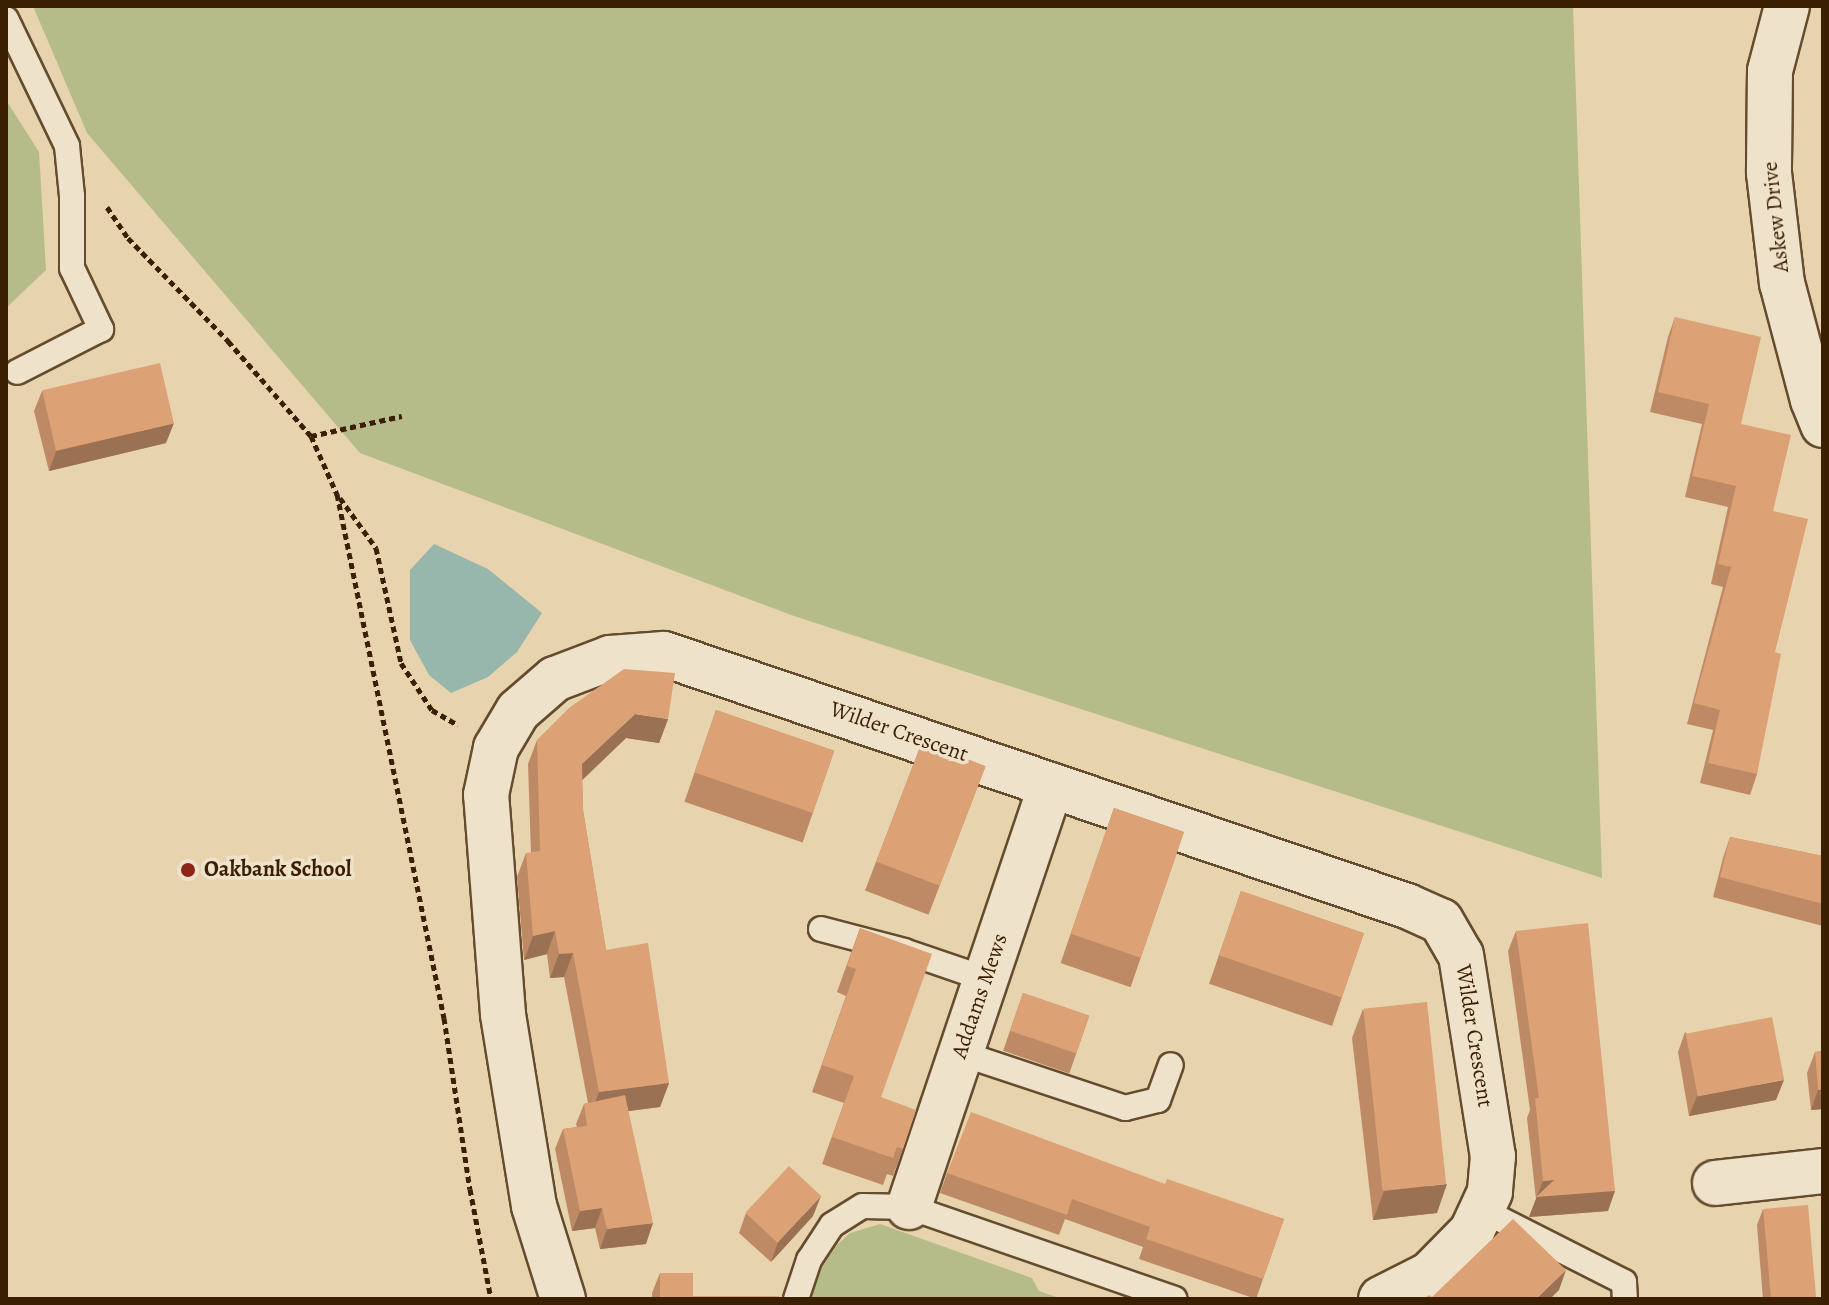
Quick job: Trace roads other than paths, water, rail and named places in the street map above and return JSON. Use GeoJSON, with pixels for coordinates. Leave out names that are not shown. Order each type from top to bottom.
{"type":"FeatureCollection","features":[{"type":"Feature","properties":{"kind":"street","name":"Askew Drive"},"geometry":{"type":"LineString","coordinates":[[1787,6],[1770,71],[1769,173],[1782,283],[1820,407]]}},
{"type":"Feature","properties":{"kind":"street","name":"Wilder Crescent"},"geometry":{"type":"LineString","coordinates":[[563,1299],[534,1206],[503,1014],[486,795],[496,748],[518,711],[555,679],[610,658],[664,654],[1407,906],[1441,921],[1461,955],[1493,1156],[1484,1211],[1472,1231],[1430,1274],[1381,1299]]}},
{"type":"Feature","properties":{"kind":"street","name":"Addams Mews"},"geometry":{"type":"LineString","coordinates":[[909,1207],[1051,785]]}},
{"type":"Feature","properties":{"kind":"street"},"geometry":{"type":"LineString","coordinates":[[1715,1183],[1823,1171]]}},
{"type":"Feature","properties":{"kind":"lane"},"geometry":{"type":"LineString","coordinates":[[6,19],[67,146],[72,196],[72,268],[101,329],[17,372]]}},
{"type":"Feature","properties":{"kind":"lane"},"geometry":{"type":"LineString","coordinates":[[821,929],[904,951],[986,979]]}},
{"type":"Feature","properties":{"kind":"lane"},"geometry":{"type":"LineString","coordinates":[[960,1053],[1125,1108],[1158,1100],[1171,1065]]}},
{"type":"Feature","properties":{"kind":"lane"},"geometry":{"type":"LineString","coordinates":[[796,1299],[809,1260],[832,1225],[863,1206],[909,1207],[1175,1299]]}},
{"type":"Feature","properties":{"kind":"lane"},"geometry":{"type":"LineString","coordinates":[[1484,1211],[1624,1282],[1625,1299]]}},
{"type":"Feature","properties":{"kind":"water"},"geometry":{"type":"Polygon","coordinates":[[[434,544],[488,569],[542,613],[517,652],[488,677],[451,693],[429,675],[410,640],[410,570],[434,544]]]}},
{"type":"Feature","properties":{"kind":"place","name":"Oakbank School"},"geometry":{"type":"Point","coordinates":[188,870]}}]}
